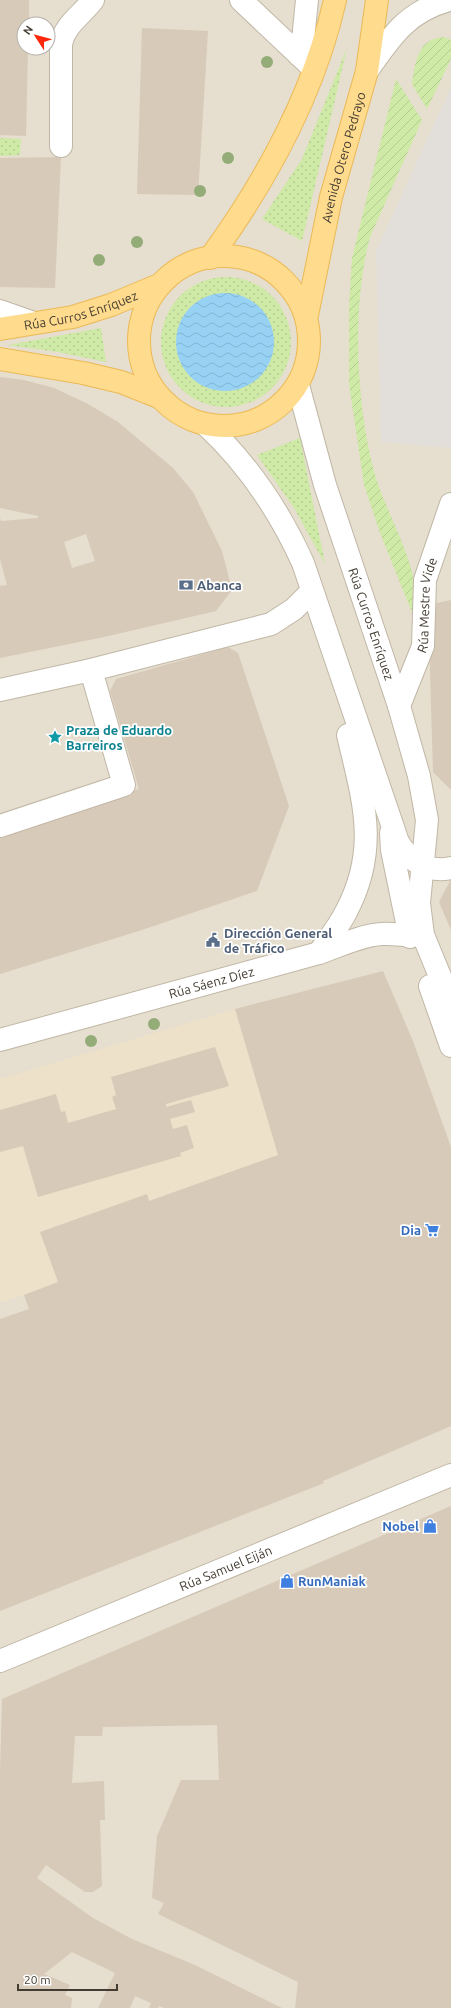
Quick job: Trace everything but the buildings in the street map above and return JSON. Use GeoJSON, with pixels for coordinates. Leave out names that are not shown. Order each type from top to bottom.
{"type":"FeatureCollection","features":[{"type":"Feature","properties":{"kind":"main road"},"geometry":{"type":"LineString","coordinates":[[210,258],[259,185],[286,135],[307,62],[331,18],[335,0]]}},
{"type":"Feature","properties":{"kind":"main road","name":"Avenida Otero Pedrayo"},"geometry":{"type":"LineString","coordinates":[[307,315],[331,197],[367,71],[377,0]]}},
{"type":"Feature","properties":{"kind":"main road"},"geometry":{"type":"LineString","coordinates":[[0,359],[83,373],[121,382],[159,397],[174,410],[205,424],[227,426],[255,420],[267,415],[283,404],[298,385],[306,364],[309,342],[307,315],[291,289],[272,271],[251,260],[230,257],[210,258],[174,272],[159,285],[147,303],[141,320],[138,341],[142,362],[159,397]]}},
{"type":"Feature","properties":{"kind":"main road","name":"Rúa Curros Enríquez"},"geometry":{"type":"LineString","coordinates":[[0,329],[73,317],[111,306],[159,285]]}},
{"type":"Feature","properties":{"kind":"street"},"geometry":{"type":"LineString","coordinates":[[61,146],[61,44],[63,35],[68,27],[93,0]]}},
{"type":"Feature","properties":{"kind":"street"},"geometry":{"type":"LineString","coordinates":[[241,0],[307,62]]}},
{"type":"Feature","properties":{"kind":"street"},"geometry":{"type":"LineString","coordinates":[[307,0],[303,40],[307,62]]}},
{"type":"Feature","properties":{"kind":"street"},"geometry":{"type":"LineString","coordinates":[[367,71],[391,37],[413,16],[437,2]]}},
{"type":"Feature","properties":{"kind":"street"},"geometry":{"type":"LineString","coordinates":[[0,311],[34,323]]}},
{"type":"Feature","properties":{"kind":"street","name":"Rúa Curros Enríquez"},"geometry":{"type":"LineString","coordinates":[[298,385],[325,485],[399,706],[419,776],[428,820],[422,866],[416,936],[451,1003]]}},
{"type":"Feature","properties":{"kind":"street"},"geometry":{"type":"LineString","coordinates":[[205,424],[231,449],[267,496],[287,528],[303,563],[390,818],[403,850],[422,866],[430,869],[451,868]]}},
{"type":"Feature","properties":{"kind":"street","name":"Rúa Mestre Vide"},"geometry":{"type":"LineString","coordinates":[[399,706],[423,646],[426,580],[451,504]]}},
{"type":"Feature","properties":{"kind":"street"},"geometry":{"type":"LineString","coordinates":[[0,690],[91,670],[271,624],[294,609],[312,591]]}},
{"type":"Feature","properties":{"kind":"street"},"geometry":{"type":"LineString","coordinates":[[319,953],[346,913],[355,892],[360,877],[367,839],[363,802],[345,724],[336,662]]}},
{"type":"Feature","properties":{"kind":"street"},"geometry":{"type":"LineString","coordinates":[[0,826],[124,785],[91,670]]}},
{"type":"Feature","properties":{"kind":"street"},"geometry":{"type":"LineString","coordinates":[[390,818],[392,850],[416,936],[451,1046]]}},
{"type":"Feature","properties":{"kind":"street","name":"Rúa Sáenz Díez"},"geometry":{"type":"LineString","coordinates":[[0,1040],[319,953],[382,934],[416,936]]}},
{"type":"Feature","properties":{"kind":"street","name":"Rúa Samuel Eiján"},"geometry":{"type":"LineString","coordinates":[[0,1661],[451,1474]]}},
{"type":"Feature","properties":{"kind":"shaded area"},"geometry":{"type":"Polygon","coordinates":[[[0,0],[451,0],[451,2008],[0,2008],[0,0]]]}},
{"type":"Feature","properties":{"kind":"shaded area"},"geometry":{"type":"Polygon","coordinates":[[[451,87],[451,448],[381,442],[376,251],[451,87]]]}},
{"type":"Feature","properties":{"kind":"shaded area"},"geometry":{"type":"Polygon","coordinates":[[[235,1009],[292,1200],[0,1303],[0,1079],[235,1009]]]}},
{"type":"Feature","properties":{"kind":"green space"},"geometry":{"type":"Polygon","coordinates":[[[444,37],[451,40],[451,59],[427,109],[412,84],[415,68],[419,53],[423,47],[435,38],[444,37]]]}},
{"type":"Feature","properties":{"kind":"green space"},"geometry":{"type":"Polygon","coordinates":[[[347,48],[302,241],[262,219],[302,159],[347,48]]]}},
{"type":"Feature","properties":{"kind":"green space"},"geometry":{"type":"Polygon","coordinates":[[[396,79],[422,120],[370,237],[364,264],[360,295],[358,327],[359,361],[365,427],[371,457],[378,484],[405,550],[412,572],[415,620],[380,533],[364,485],[349,384],[349,305],[352,258],[396,79]]]}},
{"type":"Feature","properties":{"kind":"green space"},"geometry":{"type":"Polygon","coordinates":[[[0,138],[21,139],[20,155],[0,156],[0,138]]]}},
{"type":"Feature","properties":{"kind":"green space"},"geometry":{"type":"Polygon","coordinates":[[[232,277],[257,284],[272,296],[284,311],[290,329],[290,355],[284,373],[272,388],[257,400],[239,406],[220,407],[195,400],[180,388],[168,373],[162,355],[161,336],[168,311],[180,296],[195,284],[213,278],[232,277]]]}},
{"type":"Feature","properties":{"kind":"green space"},"geometry":{"type":"Polygon","coordinates":[[[101,328],[106,362],[58,352],[8,345],[101,328]]]}},
{"type":"Feature","properties":{"kind":"green space"},"geometry":{"type":"Polygon","coordinates":[[[300,438],[325,564],[294,508],[257,455],[300,438]]]}},
{"type":"Feature","properties":{"kind":"water"},"geometry":{"type":"Polygon","coordinates":[[[225,293],[244,297],[259,308],[270,323],[274,342],[270,361],[259,376],[244,387],[225,391],[206,387],[191,376],[180,361],[176,342],[180,323],[191,308],[206,297],[225,293]]]}},
{"type":"Feature","properties":{"kind":"place","name":"Abanca"},"geometry":{"type":"Point","coordinates":[186,585]}},
{"type":"Feature","properties":{"kind":"place","name":"Praza de Eduardo Barreiros"},"geometry":{"type":"Point","coordinates":[55,737]}},
{"type":"Feature","properties":{"kind":"place","name":"Dirección General de Tráfico"},"geometry":{"type":"Point","coordinates":[213,940]}},
{"type":"Feature","properties":{"kind":"place","name":"Dia"},"geometry":{"type":"Point","coordinates":[432,1230]}},
{"type":"Feature","properties":{"kind":"place","name":"Nobel"},"geometry":{"type":"Point","coordinates":[430,1526]}},
{"type":"Feature","properties":{"kind":"place","name":"RunManiak"},"geometry":{"type":"Point","coordinates":[287,1581]}}]}
